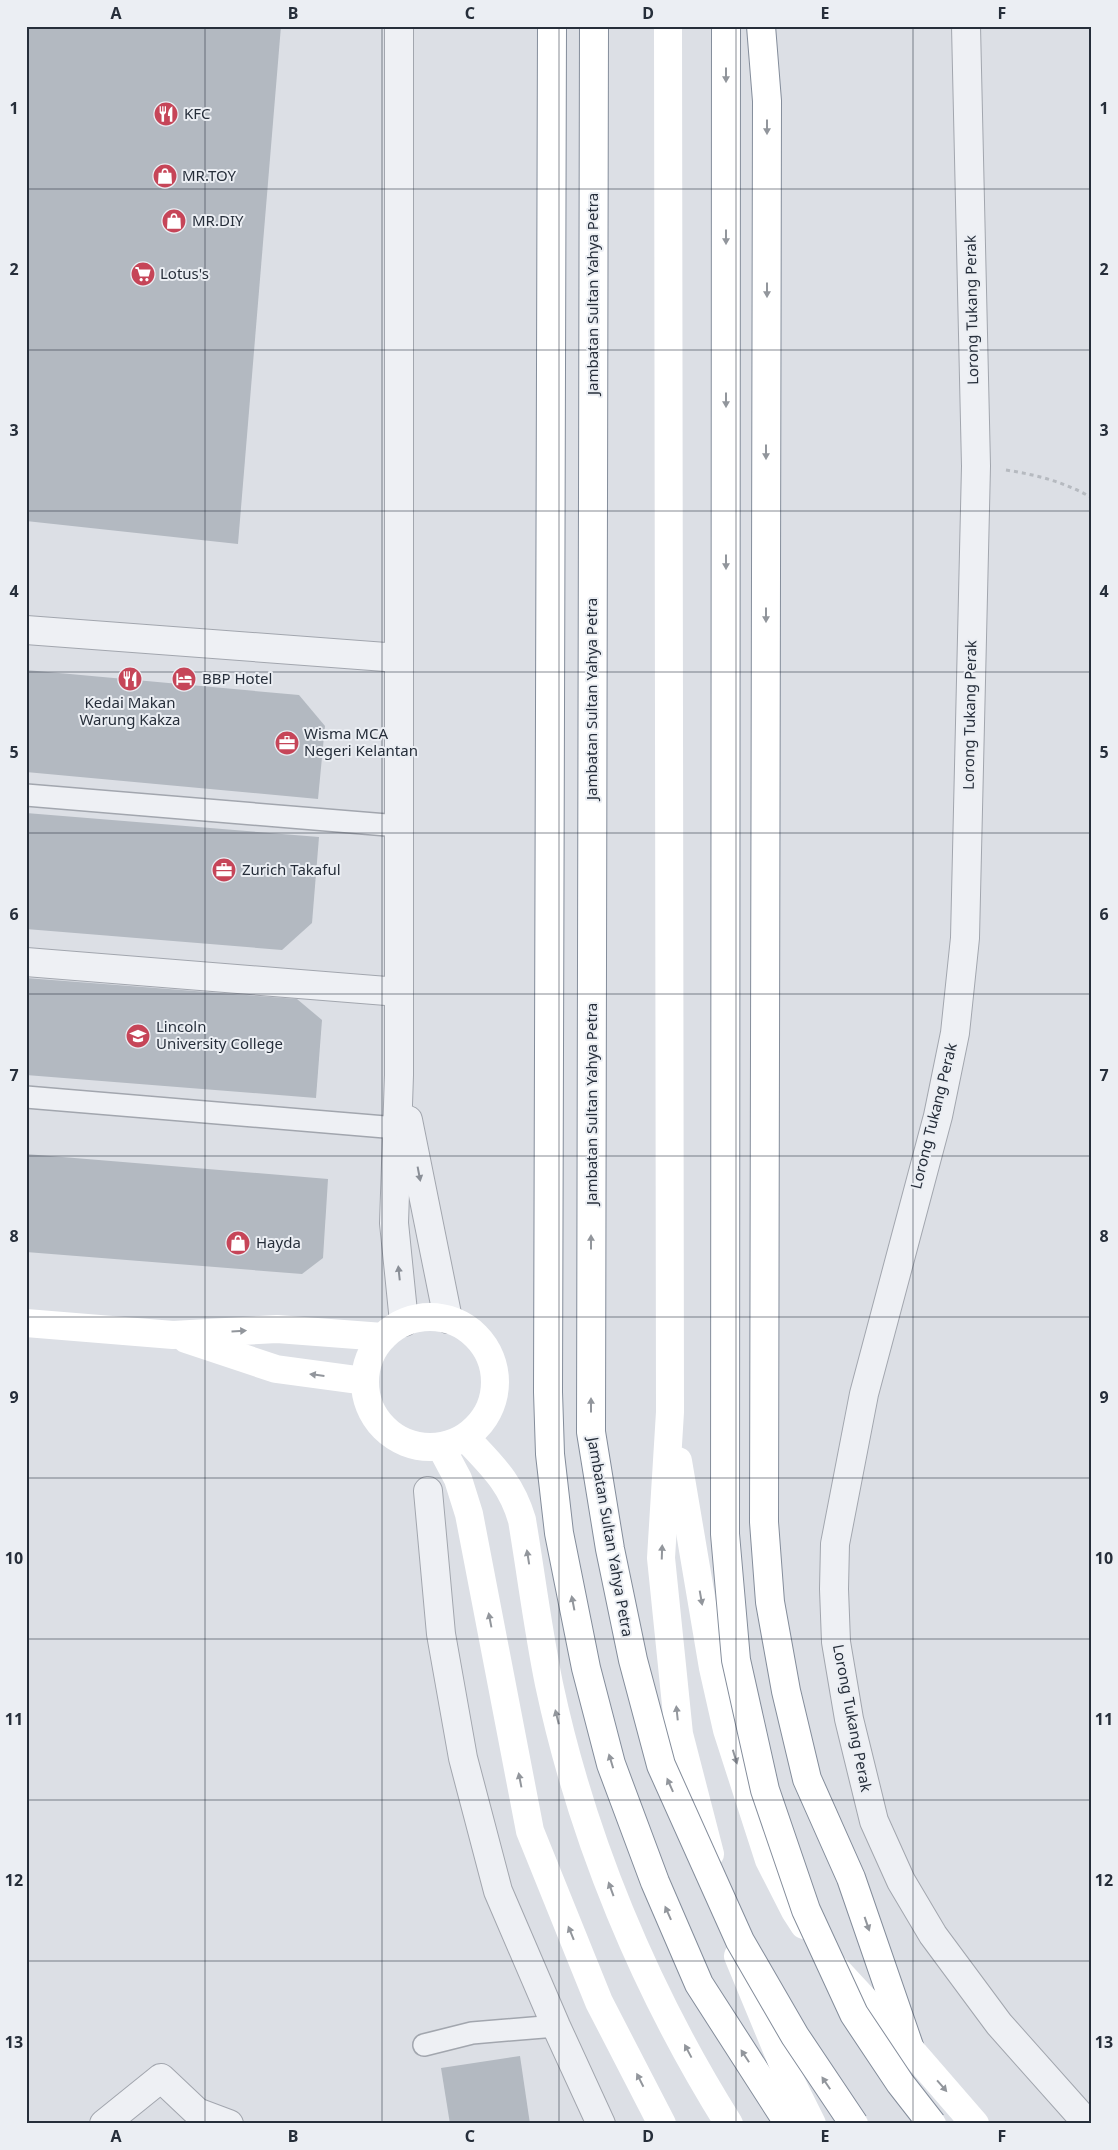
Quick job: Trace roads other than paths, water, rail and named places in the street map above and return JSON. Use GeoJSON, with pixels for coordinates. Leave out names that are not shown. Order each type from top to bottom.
{"type":"FeatureCollection","features":[{"type":"Feature","properties":{"kind":"main road"},"geometry":{"type":"LineString","coordinates":[[552,26],[548,1382],[551,1462],[559,1533],[584,1659],[611,1764],[655,1882],[699,1984],[789,2124]]}},
{"type":"Feature","properties":{"kind":"main road","name":"Jambatan Sultan Yahya Petra"},"geometry":{"type":"LineString","coordinates":[[594,26],[591,1432],[610,1549],[633,1660],[661,1765],[740,1941],[794,2036],[854,2124]]}},
{"type":"Feature","properties":{"kind":"main road"},"geometry":{"type":"LineString","coordinates":[[668,26],[670,1412],[661,1558],[679,1734],[699,1815],[738,1956],[787,2074],[812,2124]]}},
{"type":"Feature","properties":{"kind":"main road"},"geometry":{"type":"LineString","coordinates":[[726,26],[725,1534],[736,1660],[765,1790],[806,1910],[854,2014],[900,2083],[932,2124]]}},
{"type":"Feature","properties":{"kind":"main road"},"geometry":{"type":"LineString","coordinates":[[761,26],[767,101],[764,1522],[770,1602],[786,1691],[807,1780],[851,1878],[910,2049]]}},
{"type":"Feature","properties":{"kind":"main road"},"geometry":{"type":"LineString","coordinates":[[26,1322],[173,1335],[277,1329],[393,1329],[426,1317],[448,1319],[468,1328],[483,1344],[493,1363],[496,1384],[492,1405],[482,1424],[466,1438],[441,1448],[422,1447],[403,1442],[388,1432],[375,1417],[367,1400],[365,1381],[368,1365],[374,1350],[393,1329]]}},
{"type":"Feature","properties":{"kind":"main road"},"geometry":{"type":"LineString","coordinates":[[173,1335],[276,1369],[365,1381]]}},
{"type":"Feature","properties":{"kind":"main road"},"geometry":{"type":"LineString","coordinates":[[670,1412],[715,1677],[727,1730],[769,1860],[795,1912],[825,1957],[910,2049],[975,2124]]}},
{"type":"Feature","properties":{"kind":"main road"},"geometry":{"type":"LineString","coordinates":[[466,1438],[502,1477],[516,1499],[522,1520],[549,1684],[579,1800],[614,1898],[661,2001],[730,2124]]}},
{"type":"Feature","properties":{"kind":"main road"},"geometry":{"type":"LineString","coordinates":[[441,1448],[458,1479],[469,1514],[530,1830],[599,2002],[662,2124]]}},
{"type":"Feature","properties":{"kind":"street"},"geometry":{"type":"LineString","coordinates":[[393,1329],[394,1223],[399,1075],[399,26]]}},
{"type":"Feature","properties":{"kind":"street","name":"Lorong Tukang Perak"},"geometry":{"type":"LineString","coordinates":[[966,26],[976,466],[965,938],[955,1033],[938,1116],[864,1394],[848,1473],[835,1544],[836,1642],[849,1719],[874,1821],[901,1880],[933,1935],[999,2024],[1088,2124]]}},
{"type":"Feature","properties":{"kind":"street"},"geometry":{"type":"LineString","coordinates":[[26,630],[399,658]]}},
{"type":"Feature","properties":{"kind":"street"},"geometry":{"type":"LineString","coordinates":[[26,962],[399,992]]}},
{"type":"Feature","properties":{"kind":"street"},"geometry":{"type":"LineString","coordinates":[[399,1075],[448,1319]]}},
{"type":"Feature","properties":{"kind":"street"},"geometry":{"type":"LineString","coordinates":[[428,1491],[441,1634],[463,1758],[498,1891],[556,2026],[601,2124]]}},
{"type":"Feature","properties":{"kind":"street"},"geometry":{"type":"LineString","coordinates":[[104,2124],[161,2078],[197,2112],[229,2124]]}},
{"type":"Feature","properties":{"kind":"lane"},"geometry":{"type":"LineString","coordinates":[[26,795],[399,826]]}},
{"type":"Feature","properties":{"kind":"lane"},"geometry":{"type":"LineString","coordinates":[[26,1097],[397,1128]]}},
{"type":"Feature","properties":{"kind":"lane"},"geometry":{"type":"LineString","coordinates":[[424,2045],[472,2033],[556,2026]]}},
{"type":"Feature","properties":{"kind":"place","name":"KFC"},"geometry":{"type":"Point","coordinates":[166,114]}},
{"type":"Feature","properties":{"kind":"place","name":"MR.TOY"},"geometry":{"type":"Point","coordinates":[165,176]}},
{"type":"Feature","properties":{"kind":"place","name":"MR.DIY"},"geometry":{"type":"Point","coordinates":[174,221]}},
{"type":"Feature","properties":{"kind":"place","name":"Lotus's"},"geometry":{"type":"Point","coordinates":[143,274]}},
{"type":"Feature","properties":{"kind":"place","name":"Kedai Makan Warung Kakza"},"geometry":{"type":"Point","coordinates":[130,679]}},
{"type":"Feature","properties":{"kind":"place","name":"BBP Hotel"},"geometry":{"type":"Point","coordinates":[184,679]}},
{"type":"Feature","properties":{"kind":"place","name":"Wisma MCA Negeri Kelantan"},"geometry":{"type":"Point","coordinates":[287,743]}},
{"type":"Feature","properties":{"kind":"place","name":"Zurich Takaful"},"geometry":{"type":"Point","coordinates":[224,870]}},
{"type":"Feature","properties":{"kind":"place","name":"Lincoln University College"},"geometry":{"type":"Point","coordinates":[138,1036]}},
{"type":"Feature","properties":{"kind":"place","name":"Hayda"},"geometry":{"type":"Point","coordinates":[238,1243]}}]}
